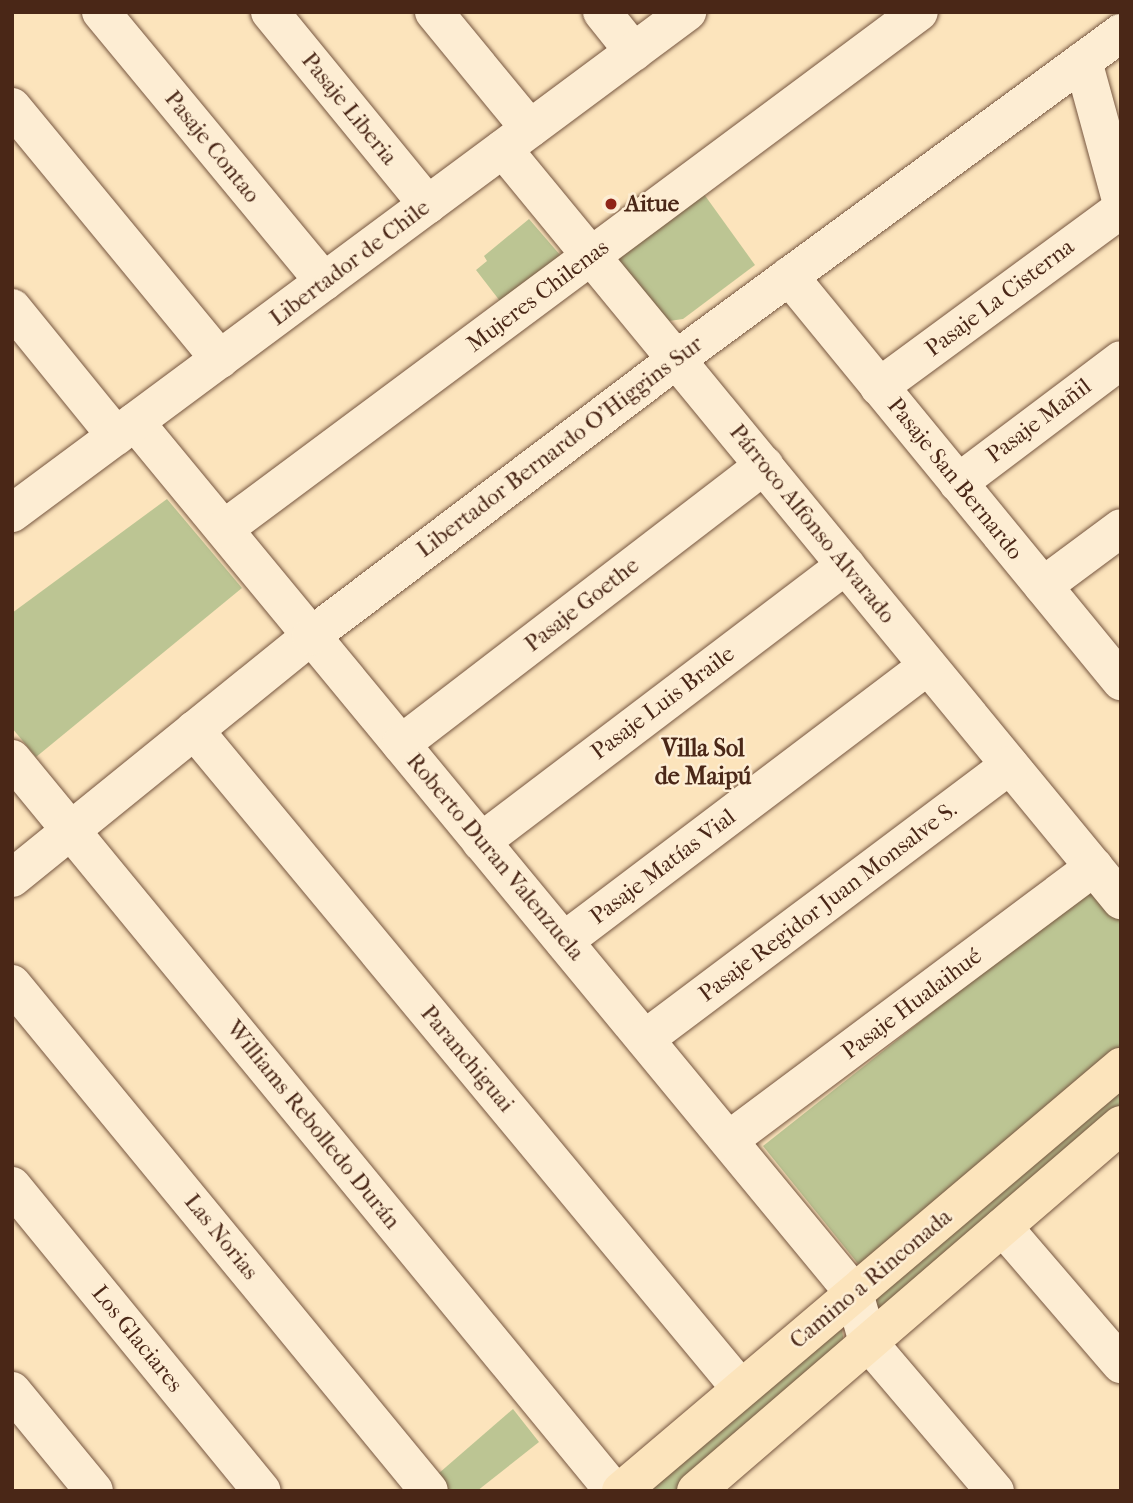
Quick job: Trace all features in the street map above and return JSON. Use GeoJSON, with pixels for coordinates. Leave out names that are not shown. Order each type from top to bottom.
{"type":"FeatureCollection","features":[{"type":"Feature","properties":{"kind":"main road","name":"Camino a Rinconada"},"geometry":{"type":"LineString","coordinates":[[621,1491],[1121,1066]]}},
{"type":"Feature","properties":{"kind":"main road","name":"Camino a Rinconada"},"geometry":{"type":"LineString","coordinates":[[696,1491],[1121,1125]]}},
{"type":"Feature","properties":{"kind":"street","name":"Pasaje Contao"},"geometry":{"type":"LineString","coordinates":[[101,12],[324,282]]}},
{"type":"Feature","properties":{"kind":"street","name":"Pasaje Liberia"},"geometry":{"type":"LineString","coordinates":[[270,12],[428,205]]}},
{"type":"Feature","properties":{"kind":"street","name":"Párroco Alfonso Alvarado"},"geometry":{"type":"LineString","coordinates":[[434,12],[592,257],[1121,900]]}},
{"type":"Feature","properties":{"kind":"street"},"geometry":{"type":"LineString","coordinates":[[601,12],[634,52]]}},
{"type":"Feature","properties":{"kind":"street","name":"Libertador de Chile"},"geometry":{"type":"LineString","coordinates":[[12,513],[687,12]]}},
{"type":"Feature","properties":{"kind":"street","name":"Mujeres Chilenas"},"geometry":{"type":"LineString","coordinates":[[223,529],[919,12]]}},
{"type":"Feature","properties":{"kind":"street"},"geometry":{"type":"LineString","coordinates":[[1116,12],[1121,31]]}},
{"type":"Feature","properties":{"kind":"street","name":"Libertador Bernardo O'Higgins Sur"},"geometry":{"type":"LineString","coordinates":[[12,878],[312,636],[677,359],[1121,31]]}},
{"type":"Feature","properties":{"kind":"street"},"geometry":{"type":"LineString","coordinates":[[1083,61],[1121,200]]}},
{"type":"Feature","properties":{"kind":"street"},"geometry":{"type":"LineString","coordinates":[[12,107],[220,359]]}},
{"type":"Feature","properties":{"kind":"street","name":"Pasaje La Cisterna"},"geometry":{"type":"LineString","coordinates":[[879,387],[1121,209]]}},
{"type":"Feature","properties":{"kind":"street","name":"Pasaje San Bernardo"},"geometry":{"type":"LineString","coordinates":[[789,276],[1121,681]]}},
{"type":"Feature","properties":{"kind":"street","name":"Roberto Duran Valenzuela"},"geometry":{"type":"LineString","coordinates":[[12,308],[223,529],[854,1293]]}},
{"type":"Feature","properties":{"kind":"street","name":"Pasaje Mañil"},"geometry":{"type":"LineString","coordinates":[[958,483],[1121,360]]}},
{"type":"Feature","properties":{"kind":"street","name":"Pasaje Goethe"},"geometry":{"type":"LineString","coordinates":[[401,744],[764,465]]}},
{"type":"Feature","properties":{"kind":"street"},"geometry":{"type":"LineString","coordinates":[[1043,586],[1121,528]]}},
{"type":"Feature","properties":{"kind":"street","name":"Pasaje Luis Braile"},"geometry":{"type":"LineString","coordinates":[[481,842],[846,565]]}},
{"type":"Feature","properties":{"kind":"street","name":"Pasaje Matías Vial"},"geometry":{"type":"LineString","coordinates":[[564,941],[929,666]]}},
{"type":"Feature","properties":{"kind":"street","name":"Paranchiguai"},"geometry":{"type":"LineString","coordinates":[[194,730],[741,1389]]}},
{"type":"Feature","properties":{"kind":"street","name":"Williams Rebolledo Durán"},"geometry":{"type":"LineString","coordinates":[[12,759],[614,1491]]}},
{"type":"Feature","properties":{"kind":"street","name":"Pasaje Regidor Juan Monsalve S."},"geometry":{"type":"LineString","coordinates":[[645,1039],[1010,765]]}},
{"type":"Feature","properties":{"kind":"street","name":"Pasaje Hualaihué"},"geometry":{"type":"LineString","coordinates":[[729,1140],[1094,867]]}},
{"type":"Feature","properties":{"kind":"street","name":"Las Norias"},"geometry":{"type":"LineString","coordinates":[[12,984],[429,1491]]}},
{"type":"Feature","properties":{"kind":"street","name":"Los Glaciares"},"geometry":{"type":"LineString","coordinates":[[12,1186],[262,1491]]}},
{"type":"Feature","properties":{"kind":"street"},"geometry":{"type":"LineString","coordinates":[[1003,1227],[1121,1364]]}},
{"type":"Feature","properties":{"kind":"street"},"geometry":{"type":"LineString","coordinates":[[854,1293],[868,1342],[995,1491]]}},
{"type":"Feature","properties":{"kind":"street"},"geometry":{"type":"LineString","coordinates":[[12,1391],[94,1491]]}},
{"type":"Feature","properties":{"kind":"green space"},"geometry":{"type":"Polygon","coordinates":[[[701,190],[755,265],[683,319],[669,321],[616,260],[701,190]]]}},
{"type":"Feature","properties":{"kind":"green space"},"geometry":{"type":"Polygon","coordinates":[[[529,219],[561,256],[503,305],[476,270],[487,261],[484,256],[529,219]]]}},
{"type":"Feature","properties":{"kind":"green space"},"geometry":{"type":"Polygon","coordinates":[[[167,499],[242,588],[36,757],[12,728],[12,613],[167,499]]]}},
{"type":"Feature","properties":{"kind":"green space"},"geometry":{"type":"Polygon","coordinates":[[[1093,885],[1121,921],[1121,1046],[859,1265],[763,1146],[1093,885]]]}},
{"type":"Feature","properties":{"kind":"green space"},"geometry":{"type":"Polygon","coordinates":[[[1121,1083],[1121,1113],[884,1312],[874,1305],[871,1294],[1121,1083]]]}},
{"type":"Feature","properties":{"kind":"green space"},"geometry":{"type":"Polygon","coordinates":[[[842,1330],[844,1343],[830,1358],[676,1491],[644,1491],[830,1333],[842,1330]]]}},
{"type":"Feature","properties":{"kind":"green space"},"geometry":{"type":"Polygon","coordinates":[[[513,1409],[539,1442],[477,1491],[441,1491],[431,1480],[513,1409]]]}},
{"type":"Feature","properties":{"kind":"place","name":"Aitue"},"geometry":{"type":"Point","coordinates":[611,204]}},
{"type":"Feature","properties":{"kind":"district","name":"Villa Sol de Maipú"},"geometry":{"type":"Point","coordinates":[703,763]}}]}
